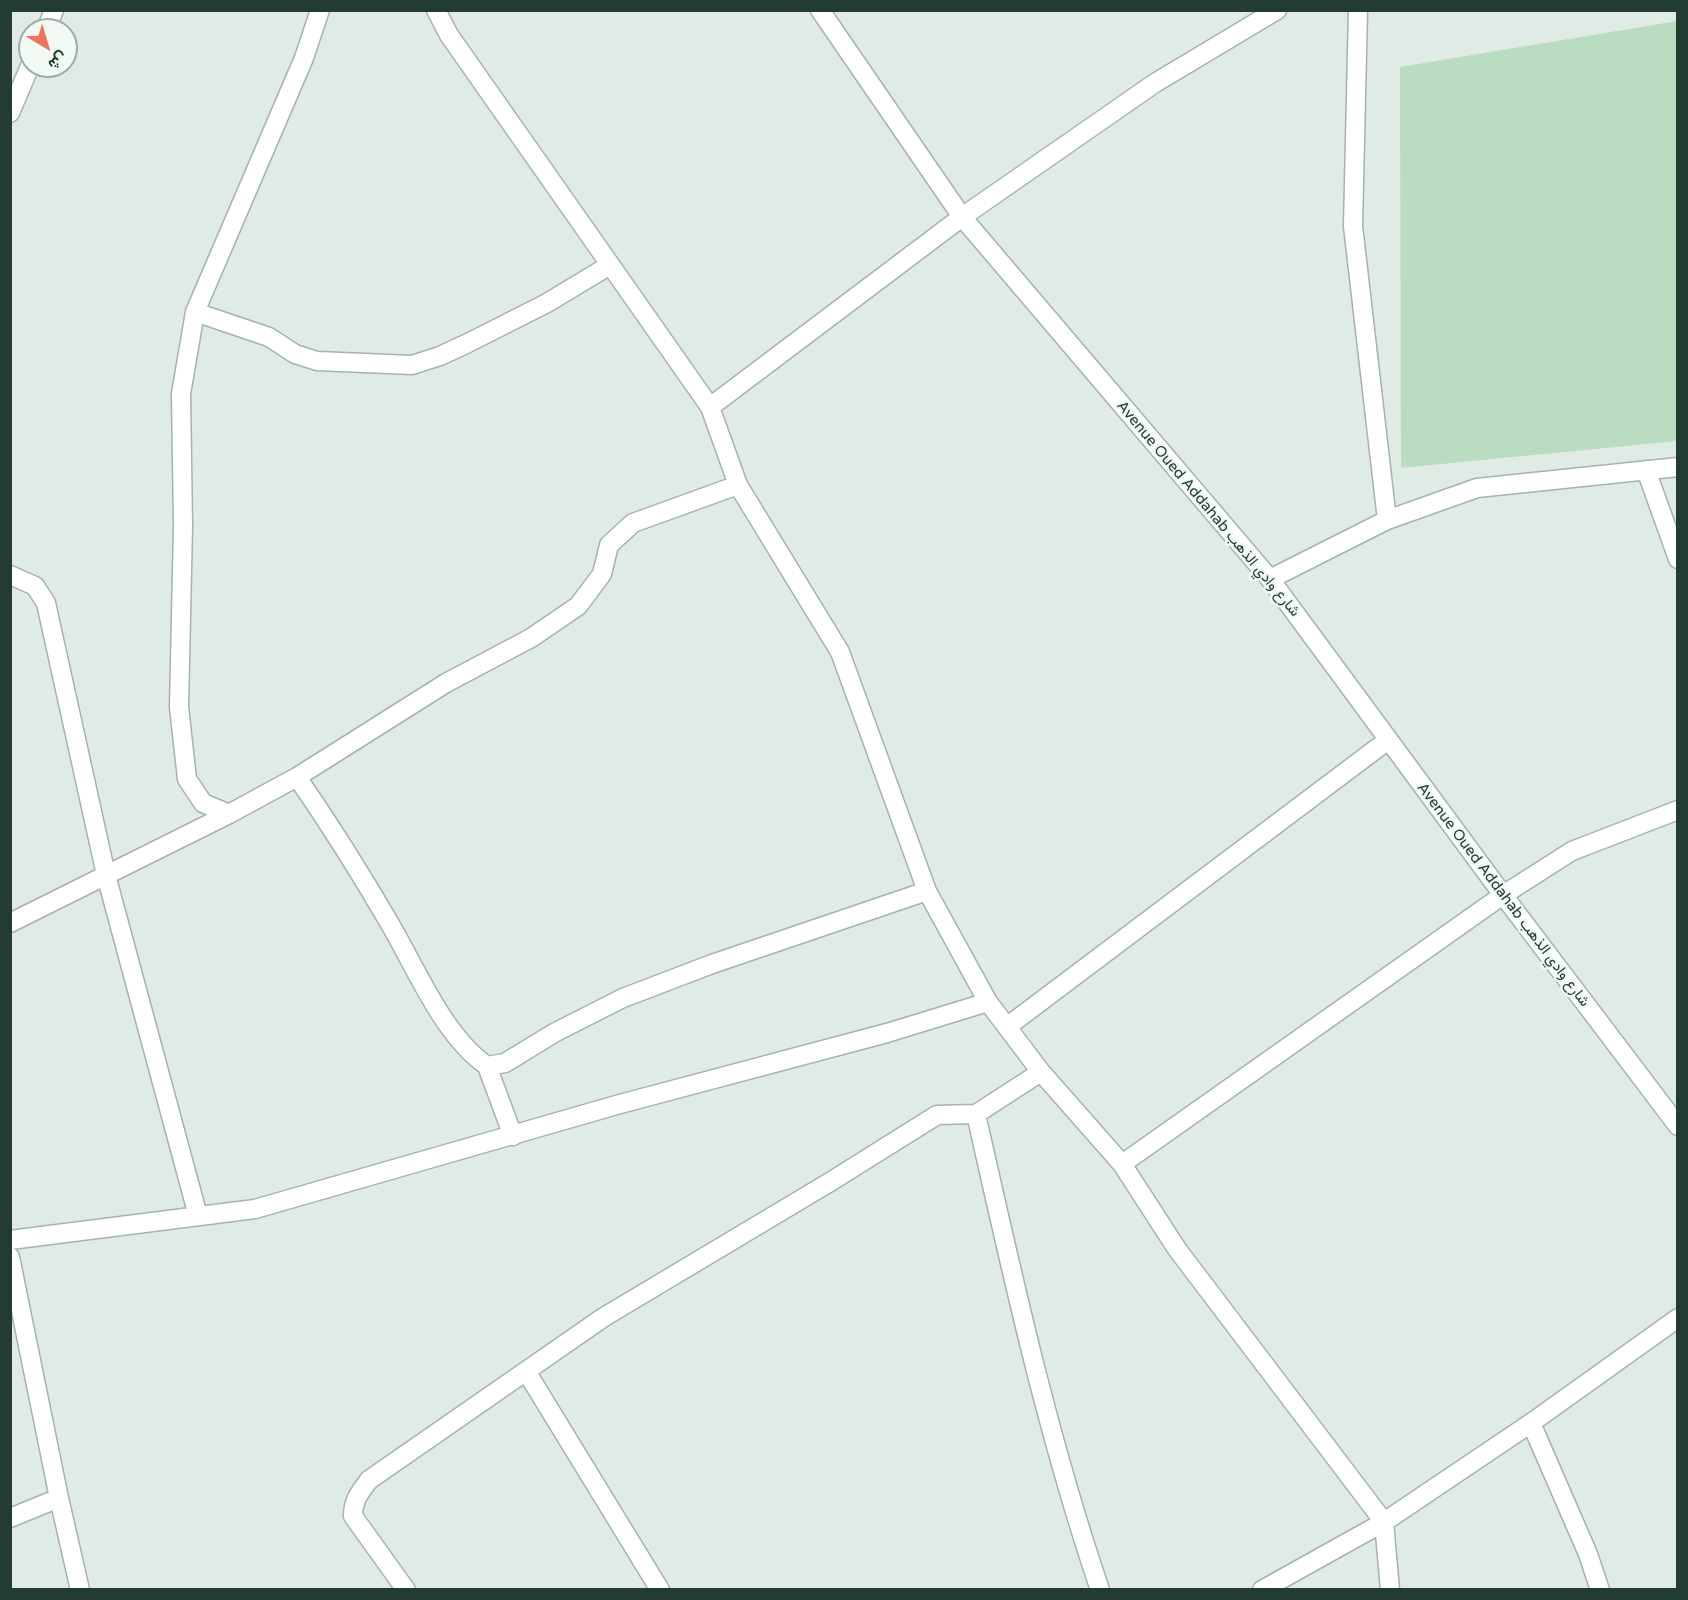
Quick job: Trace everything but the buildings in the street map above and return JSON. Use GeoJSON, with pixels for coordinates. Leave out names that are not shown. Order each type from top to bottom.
{"type":"FeatureCollection","features":[{"type":"Feature","properties":{"kind":"street"},"geometry":{"type":"LineString","coordinates":[[229,813],[203,803],[187,779],[179,707],[183,538],[181,394],[195,312],[304,58],[320,10]]}},
{"type":"Feature","properties":{"kind":"street"},"geometry":{"type":"LineString","coordinates":[[436,10],[449,35],[710,407],[738,485],[840,652],[927,891],[988,1002],[1041,1072],[1122,1164],[1177,1249],[1384,1522],[1390,1590]]}},
{"type":"Feature","properties":{"kind":"street","name":"Avenue Oued Addahab شارع وادي الذهب"},"geometry":{"type":"LineString","coordinates":[[820,10],[962,217],[1270,579],[1503,896],[1677,1126]]}},
{"type":"Feature","properties":{"kind":"street"},"geometry":{"type":"LineString","coordinates":[[710,407],[962,217],[1155,83],[1277,10]]}},
{"type":"Feature","properties":{"kind":"street"},"geometry":{"type":"LineString","coordinates":[[1358,10],[1353,226],[1388,520]]}},
{"type":"Feature","properties":{"kind":"street"},"geometry":{"type":"LineString","coordinates":[[10,113],[25,78]]}},
{"type":"Feature","properties":{"kind":"street"},"geometry":{"type":"LineString","coordinates":[[195,312],[269,338],[295,354],[317,362],[411,365],[440,356],[547,303],[610,264]]}},
{"type":"Feature","properties":{"kind":"street"},"geometry":{"type":"LineString","coordinates":[[1270,579],[1388,520],[1477,488],[1677,467]]}},
{"type":"Feature","properties":{"kind":"street"},"geometry":{"type":"LineString","coordinates":[[1646,470],[1677,559]]}},
{"type":"Feature","properties":{"kind":"street"},"geometry":{"type":"LineString","coordinates":[[10,922],[297,777],[446,683],[531,638],[578,606],[602,574],[609,545],[633,524],[738,485]]}},
{"type":"Feature","properties":{"kind":"street"},"geometry":{"type":"LineString","coordinates":[[10,575],[35,586],[46,603],[106,875],[198,1216]]}},
{"type":"Feature","properties":{"kind":"street"},"geometry":{"type":"LineString","coordinates":[[1008,1026],[1388,740]]}},
{"type":"Feature","properties":{"kind":"street"},"geometry":{"type":"LineString","coordinates":[[297,777],[390,923],[451,1031],[476,1059],[487,1066],[513,1136]]}},
{"type":"Feature","properties":{"kind":"street"},"geometry":{"type":"LineString","coordinates":[[1122,1164],[1503,896],[1572,851],[1677,810]]}},
{"type":"Feature","properties":{"kind":"street"},"geometry":{"type":"LineString","coordinates":[[487,1066],[505,1063],[554,1033],[623,998],[712,964],[927,891]]}},
{"type":"Feature","properties":{"kind":"street"},"geometry":{"type":"LineString","coordinates":[[10,1240],[255,1209],[620,1104],[887,1033],[988,1002]]}},
{"type":"Feature","properties":{"kind":"street"},"geometry":{"type":"LineString","coordinates":[[406,1590],[352,1516],[358,1494],[369,1480],[604,1317],[937,1115],[976,1114],[1041,1072]]}},
{"type":"Feature","properties":{"kind":"street"},"geometry":{"type":"LineString","coordinates":[[976,1114],[1019,1306],[1076,1518],[1100,1590]]}},
{"type":"Feature","properties":{"kind":"street"},"geometry":{"type":"LineString","coordinates":[[10,1257],[80,1590]]}},
{"type":"Feature","properties":{"kind":"street"},"geometry":{"type":"LineString","coordinates":[[1262,1590],[1384,1522],[1531,1422],[1677,1318]]}},
{"type":"Feature","properties":{"kind":"street"},"geometry":{"type":"LineString","coordinates":[[526,1371],[660,1590]]}},
{"type":"Feature","properties":{"kind":"street"},"geometry":{"type":"LineString","coordinates":[[1531,1422],[1588,1554],[1600,1590]]}},
{"type":"Feature","properties":{"kind":"street"},"geometry":{"type":"LineString","coordinates":[[10,1518],[59,1498]]}},
{"type":"Feature","properties":{"kind":"green space"},"geometry":{"type":"Polygon","coordinates":[[[1677,21],[1677,441],[1401,468],[1400,67],[1677,21]]]}}]}
